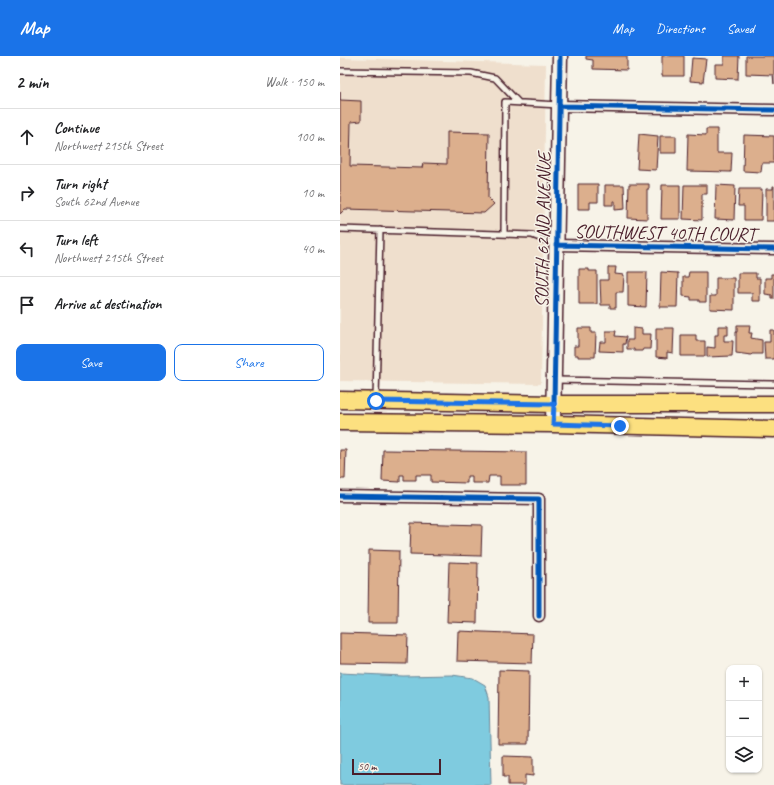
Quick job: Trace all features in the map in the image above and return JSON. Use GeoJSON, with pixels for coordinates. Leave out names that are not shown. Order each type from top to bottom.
{"type":"FeatureCollection","features":[{"type":"Feature","properties":{"kind":"main road"},"geometry":{"type":"LineString","coordinates":[[340,400],[554,404],[774,404]]}},
{"type":"Feature","properties":{"kind":"main road"},"geometry":{"type":"LineString","coordinates":[[340,422],[553,424],[774,429]]}},
{"type":"Feature","properties":{"kind":"street","name":"SOUTH 62ND AVENUE"},"geometry":{"type":"LineString","coordinates":[[553,424],[560,56]]}},
{"type":"Feature","properties":{"kind":"street"},"geometry":{"type":"LineString","coordinates":[[560,106],[774,110]]}},
{"type":"Feature","properties":{"kind":"street","name":"SOUTHWEST 40TH COURT"},"geometry":{"type":"LineString","coordinates":[[556,245],[774,249]]}},
{"type":"Feature","properties":{"kind":"street"},"geometry":{"type":"LineString","coordinates":[[340,496],[539,499],[539,616]]}},
{"type":"Feature","properties":{"kind":"lane"},"geometry":{"type":"LineString","coordinates":[[340,72],[471,74],[495,78],[518,102]]}},
{"type":"Feature","properties":{"kind":"lane"},"geometry":{"type":"LineString","coordinates":[[504,234],[505,102],[560,106]]}},
{"type":"Feature","properties":{"kind":"lane"},"geometry":{"type":"LineString","coordinates":[[340,229],[532,235],[556,245]]}},
{"type":"Feature","properties":{"kind":"lane"},"geometry":{"type":"LineString","coordinates":[[376,401],[380,230]]}},
{"type":"Feature","properties":{"kind":"lane"},"geometry":{"type":"LineString","coordinates":[[554,380],[774,384]]}},
{"type":"Feature","properties":{"kind":"shaded area"},"geometry":{"type":"Polygon","coordinates":[[[340,58],[546,64],[541,384],[340,381],[340,58]]]}},
{"type":"Feature","properties":{"kind":"water"},"geometry":{"type":"Polygon","coordinates":[[[340,673],[403,676],[452,675],[473,678],[485,685],[489,697],[491,785],[340,785],[340,673]]]}},
{"type":"Feature","properties":{"kind":"building"},"geometry":{"type":"Polygon","coordinates":[[[586,56],[627,56],[627,70],[593,69],[593,60],[586,59],[586,56]]]}},
{"type":"Feature","properties":{"kind":"building"},"geometry":{"type":"Polygon","coordinates":[[[662,56],[684,56],[684,76],[662,76],[662,56]]]}},
{"type":"Feature","properties":{"kind":"building"},"geometry":{"type":"Polygon","coordinates":[[[724,56],[739,56],[738,79],[715,78],[715,64],[724,64],[724,56]]]}},
{"type":"Feature","properties":{"kind":"building"},"geometry":{"type":"Polygon","coordinates":[[[746,56],[774,56],[774,84],[773,75],[746,74],[746,56]]]}},
{"type":"Feature","properties":{"kind":"building"},"geometry":{"type":"Polygon","coordinates":[[[692,58],[706,59],[703,82],[690,81],[692,58]]]}},
{"type":"Feature","properties":{"kind":"building"},"geometry":{"type":"Polygon","coordinates":[[[340,100],[361,101],[361,121],[351,122],[350,166],[422,168],[423,163],[447,164],[447,132],[489,133],[488,198],[494,204],[484,213],[345,209],[340,214],[340,100]]]}},
{"type":"Feature","properties":{"kind":"building"},"geometry":{"type":"Polygon","coordinates":[[[706,129],[717,129],[717,153],[732,153],[731,172],[687,171],[688,134],[706,135],[706,129]]]}},
{"type":"Feature","properties":{"kind":"building"},"geometry":{"type":"Polygon","coordinates":[[[639,134],[658,136],[656,170],[637,169],[639,134]]]}},
{"type":"Feature","properties":{"kind":"building"},"geometry":{"type":"Polygon","coordinates":[[[744,135],[774,136],[774,163],[762,163],[761,172],[743,171],[744,135]]]}},
{"type":"Feature","properties":{"kind":"building"},"geometry":{"type":"Polygon","coordinates":[[[660,136],[676,136],[676,153],[660,153],[660,136]]]}},
{"type":"Feature","properties":{"kind":"building"},"geometry":{"type":"Polygon","coordinates":[[[578,184],[598,184],[598,202],[590,202],[590,209],[578,209],[578,184]]]}},
{"type":"Feature","properties":{"kind":"building"},"geometry":{"type":"Polygon","coordinates":[[[629,184],[649,184],[649,189],[647,189],[647,219],[628,218],[629,184]]]}},
{"type":"Feature","properties":{"kind":"building"},"geometry":{"type":"Polygon","coordinates":[[[605,185],[624,185],[625,209],[615,210],[615,201],[613,201],[613,205],[605,205],[605,185]]]}},
{"type":"Feature","properties":{"kind":"building"},"geometry":{"type":"Polygon","coordinates":[[[662,185],[680,185],[680,219],[661,219],[662,185]]]}},
{"type":"Feature","properties":{"kind":"building"},"geometry":{"type":"Polygon","coordinates":[[[684,185],[707,185],[707,194],[702,194],[702,220],[683,219],[684,185]]]}},
{"type":"Feature","properties":{"kind":"building"},"geometry":{"type":"Polygon","coordinates":[[[716,185],[735,186],[734,220],[715,219],[716,185]]]}},
{"type":"Feature","properties":{"kind":"building"},"geometry":{"type":"Polygon","coordinates":[[[773,186],[774,221],[766,221],[766,189],[773,189],[773,186]]]}},
{"type":"Feature","properties":{"kind":"building"},"geometry":{"type":"Polygon","coordinates":[[[739,189],[762,189],[761,220],[744,220],[744,206],[738,206],[739,189]]]}},
{"type":"Feature","properties":{"kind":"building"},"geometry":{"type":"Polygon","coordinates":[[[608,267],[616,267],[615,274],[624,275],[623,292],[616,292],[616,308],[610,308],[610,305],[601,305],[600,280],[608,280],[608,267]]]}},
{"type":"Feature","properties":{"kind":"building"},"geometry":{"type":"Polygon","coordinates":[[[579,269],[597,271],[597,304],[579,304],[579,269]]]}},
{"type":"Feature","properties":{"kind":"building"},"geometry":{"type":"Polygon","coordinates":[[[628,272],[647,272],[646,307],[628,306],[628,272]]]}},
{"type":"Feature","properties":{"kind":"building"},"geometry":{"type":"Polygon","coordinates":[[[661,272],[678,273],[677,307],[660,307],[661,272]]]}},
{"type":"Feature","properties":{"kind":"building"},"geometry":{"type":"Polygon","coordinates":[[[689,272],[706,272],[706,302],[691,300],[691,297],[683,296],[683,277],[688,277],[689,272]]]}},
{"type":"Feature","properties":{"kind":"building"},"geometry":{"type":"Polygon","coordinates":[[[738,273],[756,273],[756,278],[760,278],[760,301],[752,301],[752,293],[738,293],[738,273]]]}},
{"type":"Feature","properties":{"kind":"building"},"geometry":{"type":"Polygon","coordinates":[[[771,274],[774,274],[774,299],[772,299],[772,295],[765,294],[765,278],[771,278],[771,274]]]}},
{"type":"Feature","properties":{"kind":"building"},"geometry":{"type":"Polygon","coordinates":[[[716,278],[734,278],[734,310],[710,309],[710,296],[716,296],[716,278]]]}},
{"type":"Feature","properties":{"kind":"building"},"geometry":{"type":"Polygon","coordinates":[[[737,325],[750,325],[749,333],[752,333],[751,338],[762,340],[762,354],[751,355],[736,353],[737,325]]]}},
{"type":"Feature","properties":{"kind":"building"},"geometry":{"type":"Polygon","coordinates":[[[718,326],[728,326],[728,335],[724,335],[724,341],[733,341],[732,356],[707,357],[707,347],[715,348],[715,335],[718,335],[718,326]]]}},
{"type":"Feature","properties":{"kind":"building"},"geometry":{"type":"Polygon","coordinates":[[[578,328],[591,328],[591,333],[596,333],[595,357],[578,357],[578,355],[574,355],[574,346],[578,346],[578,328]]]}},
{"type":"Feature","properties":{"kind":"building"},"geometry":{"type":"Polygon","coordinates":[[[633,328],[642,329],[642,334],[651,334],[650,349],[634,351],[634,349],[627,349],[627,340],[633,340],[633,328]]]}},
{"type":"Feature","properties":{"kind":"building"},"geometry":{"type":"Polygon","coordinates":[[[656,328],[674,328],[673,353],[667,352],[667,358],[656,357],[656,328]]]}},
{"type":"Feature","properties":{"kind":"building"},"geometry":{"type":"Polygon","coordinates":[[[770,330],[774,330],[774,359],[765,359],[764,342],[770,342],[770,330]]]}},
{"type":"Feature","properties":{"kind":"building"},"geometry":{"type":"Polygon","coordinates":[[[606,331],[616,331],[615,336],[626,337],[625,344],[623,344],[623,352],[599,351],[600,342],[606,342],[606,331]]]}},
{"type":"Feature","properties":{"kind":"building"},"geometry":{"type":"Polygon","coordinates":[[[681,335],[696,335],[696,341],[705,341],[705,356],[681,356],[681,335]]]}},
{"type":"Feature","properties":{"kind":"building"},"geometry":{"type":"Polygon","coordinates":[[[340,450],[346,450],[345,479],[340,479],[340,450]]]}},
{"type":"Feature","properties":{"kind":"building"},"geometry":{"type":"Polygon","coordinates":[[[383,450],[526,452],[526,485],[500,485],[500,476],[489,476],[488,483],[472,483],[472,476],[467,476],[467,483],[431,482],[431,475],[416,475],[416,480],[404,480],[404,475],[400,475],[400,482],[382,481],[383,450]]]}},
{"type":"Feature","properties":{"kind":"building"},"geometry":{"type":"Polygon","coordinates":[[[411,523],[482,525],[481,556],[410,554],[411,523]]]}},
{"type":"Feature","properties":{"kind":"building"},"geometry":{"type":"Polygon","coordinates":[[[369,550],[399,551],[398,623],[368,623],[369,550]]]}},
{"type":"Feature","properties":{"kind":"building"},"geometry":{"type":"Polygon","coordinates":[[[449,562],[478,563],[477,623],[447,622],[449,562]]]}},
{"type":"Feature","properties":{"kind":"building"},"geometry":{"type":"Polygon","coordinates":[[[458,631],[533,634],[532,663],[457,661],[458,631]]]}},
{"type":"Feature","properties":{"kind":"building"},"geometry":{"type":"Polygon","coordinates":[[[340,633],[408,635],[407,664],[340,663],[340,633]]]}},
{"type":"Feature","properties":{"kind":"building"},"geometry":{"type":"Polygon","coordinates":[[[499,670],[529,671],[528,744],[498,744],[499,670]]]}},
{"type":"Feature","properties":{"kind":"building"},"geometry":{"type":"Polygon","coordinates":[[[503,756],[533,757],[533,776],[525,775],[525,785],[508,785],[508,777],[503,777],[503,756]]]}},
{"type":"Feature","properties":{"kind":"cycle path"},"geometry":{"type":"LineString","coordinates":[[554,404],[560,56]]}},
{"type":"Feature","properties":{"kind":"cycle path"},"geometry":{"type":"LineString","coordinates":[[560,106],[774,110]]}},
{"type":"Feature","properties":{"kind":"cycle path"},"geometry":{"type":"LineString","coordinates":[[556,245],[774,249]]}},
{"type":"Feature","properties":{"kind":"cycle path"},"geometry":{"type":"LineString","coordinates":[[340,496],[539,499],[539,616]]}},
{"type":"Feature","properties":{"kind":"route"},"geometry":{"type":"LineString","coordinates":[[376,401],[554,404],[553,424],[620,426]]}}]}
